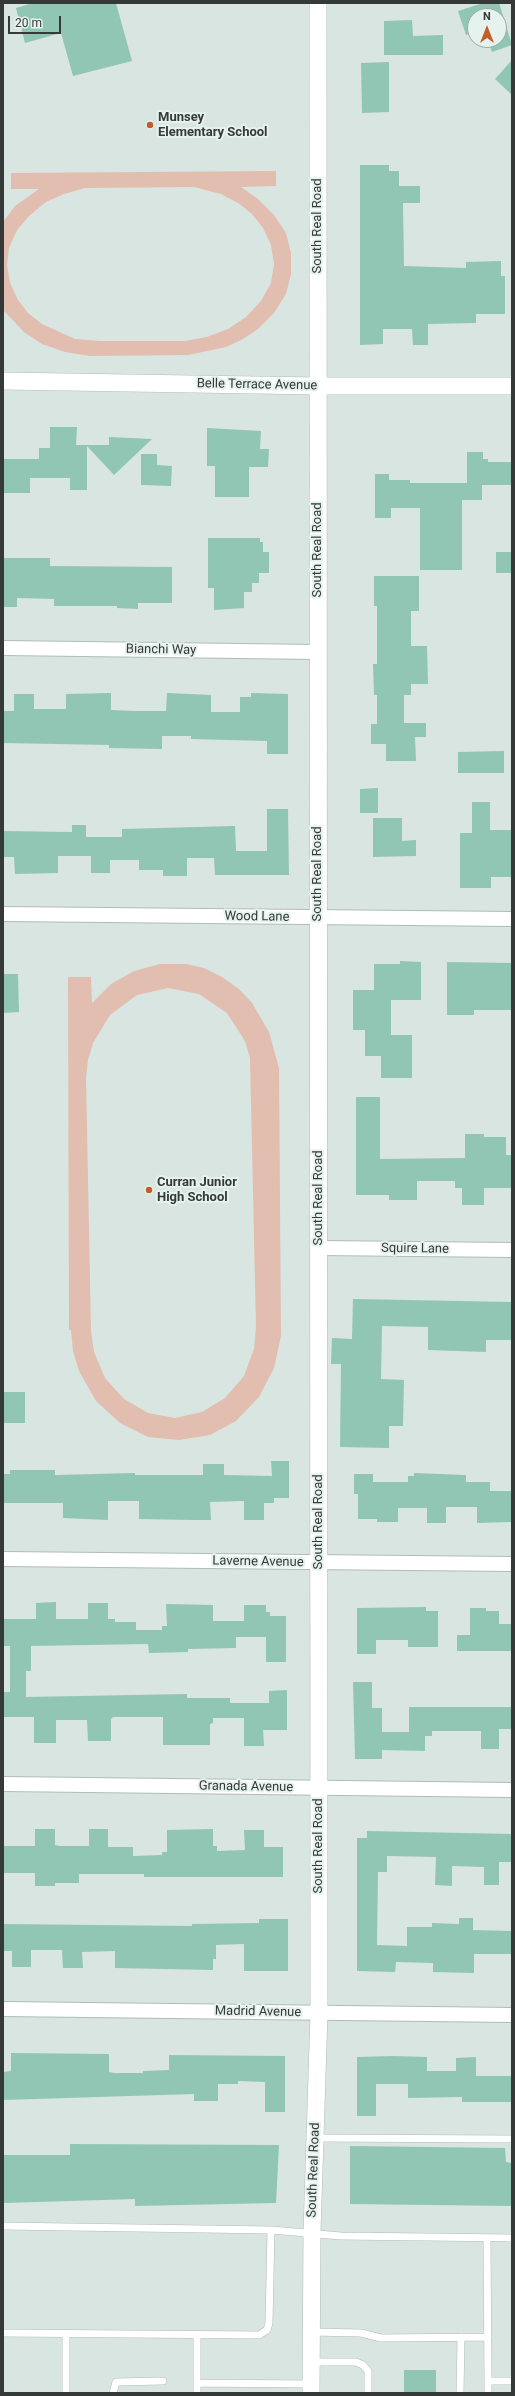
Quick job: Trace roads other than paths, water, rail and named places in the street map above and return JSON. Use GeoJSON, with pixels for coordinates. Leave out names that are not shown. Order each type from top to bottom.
{"type":"FeatureCollection","features":[{"type":"Feature","properties":{"kind":"street","name":"South Real Road"},"geometry":{"type":"LineString","coordinates":[[311,2388],[312,2232],[319,2013],[318,3]]}},
{"type":"Feature","properties":{"kind":"street","name":"Belle Terrace Avenue"},"geometry":{"type":"LineString","coordinates":[[3,381],[318,386],[512,386]]}},
{"type":"Feature","properties":{"kind":"street","name":"Bianchi Way"},"geometry":{"type":"LineString","coordinates":[[3,648],[318,652]]}},
{"type":"Feature","properties":{"kind":"street","name":"Wood Lane"},"geometry":{"type":"LineString","coordinates":[[3,914],[512,919]]}},
{"type":"Feature","properties":{"kind":"street","name":"Squire Lane"},"geometry":{"type":"LineString","coordinates":[[319,1248],[512,1250]]}},
{"type":"Feature","properties":{"kind":"street","name":"Laverne Avenue"},"geometry":{"type":"LineString","coordinates":[[3,1559],[512,1564]]}},
{"type":"Feature","properties":{"kind":"street","name":"Granada Avenue"},"geometry":{"type":"LineString","coordinates":[[3,1784],[512,1790]]}},
{"type":"Feature","properties":{"kind":"street","name":"Madrid Avenue"},"geometry":{"type":"LineString","coordinates":[[3,2009],[512,2015]]}},
{"type":"Feature","properties":{"kind":"lane"},"geometry":{"type":"LineString","coordinates":[[315,2138],[512,2139]]}},
{"type":"Feature","properties":{"kind":"lane"},"geometry":{"type":"LineString","coordinates":[[3,2226],[271,2230],[312,2232],[341,2236],[512,2238]]}},
{"type":"Feature","properties":{"kind":"lane"},"geometry":{"type":"LineString","coordinates":[[3,2333],[259,2335],[267,2330],[269,2323],[271,2230]]}},
{"type":"Feature","properties":{"kind":"lane"},"geometry":{"type":"LineString","coordinates":[[487,2238],[488,2393]]}},
{"type":"Feature","properties":{"kind":"lane"},"geometry":{"type":"LineString","coordinates":[[311,2332],[361,2333],[381,2338],[488,2337]]}},
{"type":"Feature","properties":{"kind":"lane"},"geometry":{"type":"LineString","coordinates":[[66,2334],[66,2393]]}},
{"type":"Feature","properties":{"kind":"lane"},"geometry":{"type":"LineString","coordinates":[[197,2335],[197,2393]]}},
{"type":"Feature","properties":{"kind":"lane"},"geometry":{"type":"LineString","coordinates":[[460,2393],[461,2337]]}},
{"type":"Feature","properties":{"kind":"lane"},"geometry":{"type":"LineString","coordinates":[[311,2362],[356,2362],[363,2365],[368,2371],[368,2393]]}},
{"type":"Feature","properties":{"kind":"lane"},"geometry":{"type":"LineString","coordinates":[[112,2393],[116,2382],[163,2381]]}},
{"type":"Feature","properties":{"kind":"lane"},"geometry":{"type":"LineString","coordinates":[[488,2381],[512,2381]]}},
{"type":"Feature","properties":{"kind":"lane"},"geometry":{"type":"LineString","coordinates":[[197,2384],[311,2388]]}},
{"type":"Feature","properties":{"kind":"place","name":"Munsey Elementary School"},"geometry":{"type":"Point","coordinates":[150,125]}},
{"type":"Feature","properties":{"kind":"place","name":"Curran Junior High School"},"geometry":{"type":"Point","coordinates":[149,1190]}}]}
